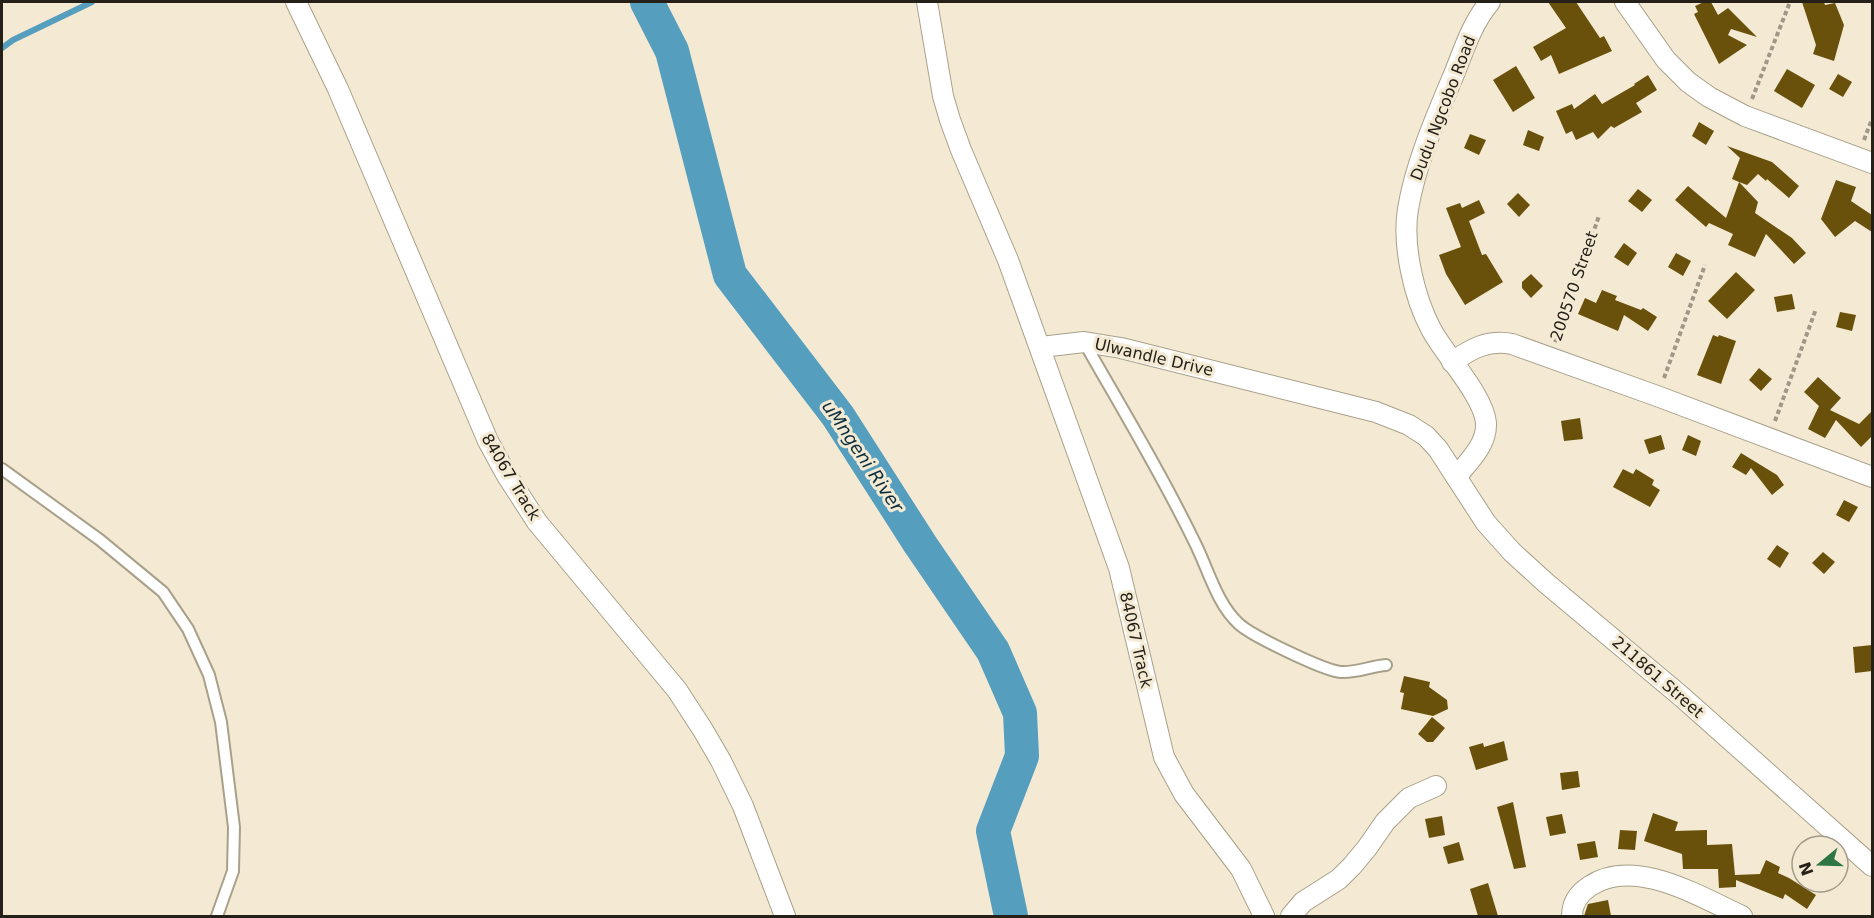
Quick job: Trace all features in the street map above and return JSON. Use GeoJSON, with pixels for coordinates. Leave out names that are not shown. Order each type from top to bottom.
{"type":"FeatureCollection","features":[{"type":"Feature","properties":{"kind":"street","name":"84067 Track"},"geometry":{"type":"LineString","coordinates":[[296,2],[338,89],[488,441],[537,522],[677,690],[703,730],[743,806],[785,916]]}},
{"type":"Feature","properties":{"kind":"street"},"geometry":{"type":"LineString","coordinates":[[927,2],[950,120],[1041,347]]}},
{"type":"Feature","properties":{"kind":"street"},"geometry":{"type":"LineString","coordinates":[[1625,2],[1666,60],[1688,82],[1708,97],[1745,116],[1872,163]]}},
{"type":"Feature","properties":{"kind":"street","name":"Dudu Ngcobo Road"},"geometry":{"type":"LineString","coordinates":[[1456,477],[1480,448],[1486,422],[1482,408],[1430,327],[1417,292],[1408,247],[1408,209],[1416,174],[1435,120],[1460,56],[1485,4]]}},
{"type":"Feature","properties":{"kind":"street","name":"Ulwandle Drive"},"geometry":{"type":"LineString","coordinates":[[1041,347],[1084,342],[1175,360],[1394,418],[1426,436],[1438,448],[1456,477]]}},
{"type":"Feature","properties":{"kind":"street","name":"200570 Street"},"geometry":{"type":"LineString","coordinates":[[1452,362],[1471,349],[1486,343],[1502,342],[1658,396],[1872,477]]}},
{"type":"Feature","properties":{"kind":"street","name":"84067 Track"},"geometry":{"type":"LineString","coordinates":[[1041,347],[1119,568],[1164,757],[1184,794],[1241,869],[1264,916]]}},
{"type":"Feature","properties":{"kind":"street","name":"211861 Street"},"geometry":{"type":"LineString","coordinates":[[1456,477],[1486,523],[1512,552],[1682,697],[1872,866]]}},
{"type":"Feature","properties":{"kind":"street"},"geometry":{"type":"LineString","coordinates":[[1291,916],[1303,902],[1339,879],[1367,848],[1385,822],[1409,798],[1436,786]]}},
{"type":"Feature","properties":{"kind":"street"},"geometry":{"type":"LineString","coordinates":[[1572,916],[1579,896],[1597,882],[1607,877],[1628,875],[1657,880],[1690,892],[1742,916]]}},
{"type":"Feature","properties":{"kind":"lane"},"geometry":{"type":"LineString","coordinates":[[1084,342],[1180,514],[1225,608],[1238,624],[1267,643],[1339,672],[1386,665]]}},
{"type":"Feature","properties":{"kind":"lane"},"geometry":{"type":"LineString","coordinates":[[2,469],[100,540],[163,592],[188,629],[209,675],[221,722],[234,827],[233,871],[217,916]]}},
{"type":"Feature","properties":{"kind":"path"},"geometry":{"type":"LineString","coordinates":[[1745,116],[1790,2]]}},
{"type":"Feature","properties":{"kind":"path","name":"200570 Street"},"geometry":{"type":"LineString","coordinates":[[1550,357],[1599,216]]}},
{"type":"Feature","properties":{"kind":"path"},"geometry":{"type":"LineString","coordinates":[[1658,396],[1705,265]]}},
{"type":"Feature","properties":{"kind":"path"},"geometry":{"type":"LineString","coordinates":[[1769,439],[1816,309]]}},
{"type":"Feature","properties":{"kind":"building"},"geometry":{"type":"Polygon","coordinates":[[[1548,2],[1576,2],[1600,38],[1604,36],[1612,51],[1559,74],[1551,55],[1541,61],[1533,47],[1566,28],[1548,2]]]}},
{"type":"Feature","properties":{"kind":"building"},"geometry":{"type":"Polygon","coordinates":[[[1711,2],[1718,15],[1728,8],[1757,37],[1731,29],[1728,35],[1747,45],[1719,64],[1694,14],[1698,12],[1695,6],[1711,2]]]}},
{"type":"Feature","properties":{"kind":"building"},"geometry":{"type":"Polygon","coordinates":[[[1802,2],[1824,2],[1825,5],[1835,3],[1844,25],[1834,61],[1813,54],[1816,45],[1802,2]]]}},
{"type":"Feature","properties":{"kind":"building"},"geometry":{"type":"Polygon","coordinates":[[[1516,66],[1535,98],[1513,112],[1493,80],[1516,66]]]}},
{"type":"Feature","properties":{"kind":"building"},"geometry":{"type":"Polygon","coordinates":[[[1787,69],[1815,85],[1802,108],[1774,91],[1787,69]]]}},
{"type":"Feature","properties":{"kind":"building"},"geometry":{"type":"Polygon","coordinates":[[[1838,74],[1852,82],[1843,97],[1829,89],[1838,74]]]}},
{"type":"Feature","properties":{"kind":"building"},"geometry":{"type":"Polygon","coordinates":[[[1648,75],[1657,90],[1636,103],[1642,112],[1614,128],[1611,126],[1598,139],[1593,132],[1576,140],[1572,131],[1566,134],[1556,111],[1572,104],[1574,109],[1595,94],[1602,104],[1648,75]]]}},
{"type":"Feature","properties":{"kind":"building"},"geometry":{"type":"Polygon","coordinates":[[[1699,122],[1714,131],[1706,145],[1692,136],[1699,122]]]}},
{"type":"Feature","properties":{"kind":"building"},"geometry":{"type":"Polygon","coordinates":[[[1528,130],[1544,137],[1539,151],[1523,145],[1528,130]]]}},
{"type":"Feature","properties":{"kind":"building"},"geometry":{"type":"Polygon","coordinates":[[[1470,134],[1486,140],[1479,155],[1464,148],[1470,134]]]}},
{"type":"Feature","properties":{"kind":"building"},"geometry":{"type":"Polygon","coordinates":[[[1727,146],[1772,162],[1799,186],[1789,198],[1758,174],[1747,185],[1732,179],[1740,158],[1727,146]]]}},
{"type":"Feature","properties":{"kind":"building"},"geometry":{"type":"Polygon","coordinates":[[[1836,180],[1856,187],[1851,201],[1872,215],[1872,232],[1855,221],[1835,237],[1821,219],[1836,180]]]}},
{"type":"Feature","properties":{"kind":"building"},"geometry":{"type":"Polygon","coordinates":[[[1739,182],[1758,202],[1755,213],[1792,238],[1806,253],[1794,264],[1766,234],[1755,257],[1728,245],[1733,234],[1709,223],[1706,227],[1675,200],[1688,186],[1726,218],[1739,182]]]}},
{"type":"Feature","properties":{"kind":"building"},"geometry":{"type":"Polygon","coordinates":[[[1638,189],[1652,200],[1642,212],[1628,201],[1638,189]]]}},
{"type":"Feature","properties":{"kind":"building"},"geometry":{"type":"Polygon","coordinates":[[[1518,193],[1530,205],[1519,217],[1507,204],[1518,193]]]}},
{"type":"Feature","properties":{"kind":"building"},"geometry":{"type":"Polygon","coordinates":[[[1479,200],[1485,213],[1469,221],[1482,255],[1486,254],[1503,282],[1465,305],[1446,274],[1439,255],[1461,247],[1446,208],[1460,203],[1462,208],[1479,200]]]}},
{"type":"Feature","properties":{"kind":"building"},"geometry":{"type":"Polygon","coordinates":[[[1624,243],[1637,253],[1628,266],[1614,257],[1624,243]]]}},
{"type":"Feature","properties":{"kind":"building"},"geometry":{"type":"Polygon","coordinates":[[[1676,253],[1691,261],[1683,276],[1668,267],[1676,253]]]}},
{"type":"Feature","properties":{"kind":"building"},"geometry":{"type":"Polygon","coordinates":[[[1736,272],[1755,290],[1727,319],[1708,301],[1736,272]]]}},
{"type":"Feature","properties":{"kind":"building"},"geometry":{"type":"Polygon","coordinates":[[[1531,274],[1543,286],[1531,298],[1522,288],[1522,282],[1531,274]]]}},
{"type":"Feature","properties":{"kind":"building"},"geometry":{"type":"Polygon","coordinates":[[[1602,290],[1617,296],[1615,300],[1641,310],[1643,308],[1657,317],[1648,331],[1624,315],[1618,331],[1578,314],[1585,298],[1596,303],[1602,290]]]}},
{"type":"Feature","properties":{"kind":"building"},"geometry":{"type":"Polygon","coordinates":[[[1792,294],[1795,309],[1777,312],[1774,297],[1792,294]]]}},
{"type":"Feature","properties":{"kind":"building"},"geometry":{"type":"Polygon","coordinates":[[[1840,312],[1856,315],[1852,331],[1836,327],[1840,312]]]}},
{"type":"Feature","properties":{"kind":"building"},"geometry":{"type":"Polygon","coordinates":[[[1713,335],[1736,341],[1721,384],[1697,375],[1713,335]]]}},
{"type":"Feature","properties":{"kind":"building"},"geometry":{"type":"Polygon","coordinates":[[[1759,368],[1772,379],[1761,391],[1749,380],[1759,368]]]}},
{"type":"Feature","properties":{"kind":"building"},"geometry":{"type":"Polygon","coordinates":[[[1818,377],[1841,398],[1830,410],[1859,424],[1872,411],[1872,436],[1861,447],[1836,420],[1825,438],[1808,429],[1819,406],[1804,392],[1818,377]]]}},
{"type":"Feature","properties":{"kind":"building"},"geometry":{"type":"Polygon","coordinates":[[[1580,418],[1583,439],[1564,441],[1561,421],[1580,418]]]}},
{"type":"Feature","properties":{"kind":"building"},"geometry":{"type":"Polygon","coordinates":[[[1661,435],[1665,449],[1649,454],[1644,440],[1661,435]]]}},
{"type":"Feature","properties":{"kind":"building"},"geometry":{"type":"Polygon","coordinates":[[[1688,435],[1701,441],[1696,456],[1682,450],[1688,435]]]}},
{"type":"Feature","properties":{"kind":"building"},"geometry":{"type":"Polygon","coordinates":[[[1741,453],[1777,475],[1784,485],[1772,495],[1751,468],[1746,475],[1732,467],[1741,453]]]}},
{"type":"Feature","properties":{"kind":"building"},"geometry":{"type":"Polygon","coordinates":[[[1623,469],[1633,474],[1636,469],[1654,480],[1652,485],[1660,490],[1650,507],[1613,487],[1623,469]]]}},
{"type":"Feature","properties":{"kind":"building"},"geometry":{"type":"Polygon","coordinates":[[[1844,500],[1858,507],[1849,522],[1836,515],[1844,500]]]}},
{"type":"Feature","properties":{"kind":"building"},"geometry":{"type":"Polygon","coordinates":[[[1777,545],[1789,553],[1780,568],[1767,559],[1777,545]]]}},
{"type":"Feature","properties":{"kind":"building"},"geometry":{"type":"Polygon","coordinates":[[[1823,552],[1835,562],[1824,574],[1812,563],[1823,552]]]}},
{"type":"Feature","properties":{"kind":"building"},"geometry":{"type":"Polygon","coordinates":[[[1872,645],[1872,671],[1855,673],[1853,647],[1872,645]]]}},
{"type":"Feature","properties":{"kind":"building"},"geometry":{"type":"Polygon","coordinates":[[[1404,676],[1430,682],[1429,687],[1447,700],[1448,709],[1433,716],[1401,709],[1404,693],[1400,692],[1404,676]]]}},
{"type":"Feature","properties":{"kind":"building"},"geometry":{"type":"Polygon","coordinates":[[[1432,717],[1445,728],[1433,742],[1427,742],[1418,734],[1432,717]]]}},
{"type":"Feature","properties":{"kind":"building"},"geometry":{"type":"Polygon","coordinates":[[[1504,741],[1508,760],[1476,770],[1469,747],[1483,743],[1484,747],[1504,741]]]}},
{"type":"Feature","properties":{"kind":"building"},"geometry":{"type":"Polygon","coordinates":[[[1578,771],[1580,787],[1562,790],[1560,773],[1578,771]]]}},
{"type":"Feature","properties":{"kind":"building"},"geometry":{"type":"Polygon","coordinates":[[[1513,802],[1526,867],[1514,869],[1497,807],[1513,802]]]}},
{"type":"Feature","properties":{"kind":"building"},"geometry":{"type":"Polygon","coordinates":[[[1653,813],[1678,822],[1675,831],[1707,830],[1707,845],[1732,844],[1735,875],[1760,874],[1766,860],[1780,867],[1778,873],[1790,879],[1790,894],[1816,895],[1807,909],[1785,894],[1783,899],[1736,880],[1736,887],[1719,888],[1718,869],[1683,869],[1682,854],[1644,841],[1653,813]]]}},
{"type":"Feature","properties":{"kind":"building"},"geometry":{"type":"Polygon","coordinates":[[[1562,814],[1566,833],[1550,836],[1546,817],[1562,814]]]}},
{"type":"Feature","properties":{"kind":"building"},"geometry":{"type":"Polygon","coordinates":[[[1442,816],[1445,835],[1429,838],[1425,819],[1442,816]]]}},
{"type":"Feature","properties":{"kind":"building"},"geometry":{"type":"Polygon","coordinates":[[[1620,830],[1637,831],[1635,850],[1618,849],[1620,830]]]}},
{"type":"Feature","properties":{"kind":"building"},"geometry":{"type":"Polygon","coordinates":[[[1595,841],[1598,857],[1580,860],[1577,844],[1595,841]]]}},
{"type":"Feature","properties":{"kind":"building"},"geometry":{"type":"Polygon","coordinates":[[[1459,842],[1464,860],[1448,864],[1443,847],[1459,842]]]}},
{"type":"Feature","properties":{"kind":"building"},"geometry":{"type":"Polygon","coordinates":[[[1488,883],[1498,916],[1478,916],[1470,889],[1488,883]]]}},
{"type":"Feature","properties":{"kind":"building"},"geometry":{"type":"Polygon","coordinates":[[[1608,900],[1611,916],[1584,916],[1588,904],[1608,900]]]}},
{"type":"Feature","properties":{"kind":"waterway"},"geometry":{"type":"LineString","coordinates":[[2,48],[13,40],[92,2]]}},
{"type":"Feature","properties":{"kind":"waterway","name":"uMngeni River"},"geometry":{"type":"LineString","coordinates":[[647,2],[672,51],[730,275],[838,416],[920,544],[993,651],[1020,713],[1022,756],[993,831],[1011,916]]}}]}
